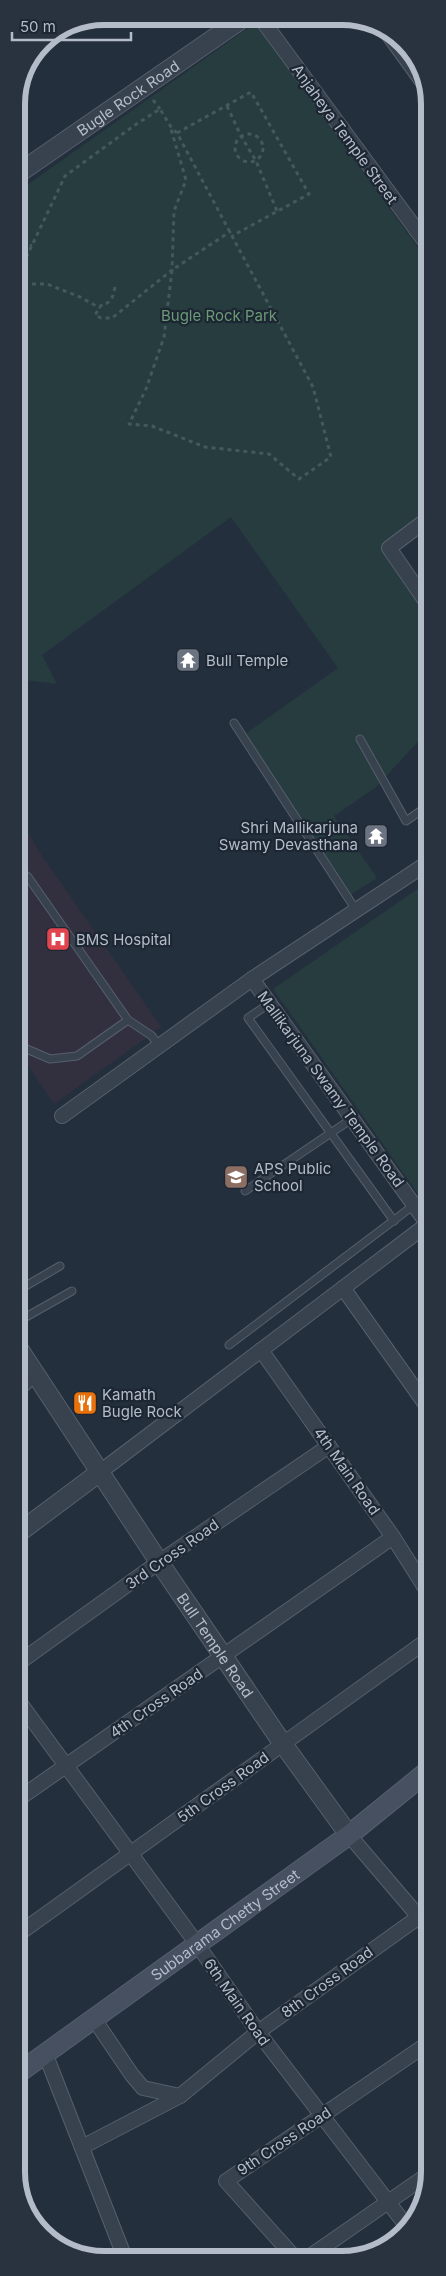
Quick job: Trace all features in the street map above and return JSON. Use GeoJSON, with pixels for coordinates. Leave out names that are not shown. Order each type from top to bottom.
{"type":"FeatureCollection","features":[{"type":"Feature","properties":{"kind":"main road","name":"Subbarama Chetty Street"},"geometry":{"type":"LineString","coordinates":[[25,2068],[349,1835],[421,1777]]}},
{"type":"Feature","properties":{"kind":"street","name":"Bugle Rock Road"},"geometry":{"type":"LineString","coordinates":[[25,169],[233,25]]}},
{"type":"Feature","properties":{"kind":"street","name":"Anjaheya Temple Street"},"geometry":{"type":"LineString","coordinates":[[266,25],[421,237]]}},
{"type":"Feature","properties":{"kind":"street"},"geometry":{"type":"LineString","coordinates":[[399,49],[411,66]]}},
{"type":"Feature","properties":{"kind":"street"},"geometry":{"type":"LineString","coordinates":[[416,230],[421,227]]}},
{"type":"Feature","properties":{"kind":"street"},"geometry":{"type":"LineString","coordinates":[[421,524],[389,548],[421,594]]}},
{"type":"Feature","properties":{"kind":"street","name":"Mallikarjuna Swamy Temple Road"},"geometry":{"type":"LineString","coordinates":[[62,1116],[252,979],[421,867]]}},
{"type":"Feature","properties":{"kind":"street","name":"Mallikarjuna Swamy Temple Road"},"geometry":{"type":"LineString","coordinates":[[252,979],[421,1215]]}},
{"type":"Feature","properties":{"kind":"street"},"geometry":{"type":"LineString","coordinates":[[25,1528],[421,1231]]}},
{"type":"Feature","properties":{"kind":"street"},"geometry":{"type":"LineString","coordinates":[[343,1288],[421,1397]]}},
{"type":"Feature","properties":{"kind":"street","name":"4th Main Road"},"geometry":{"type":"LineString","coordinates":[[262,1350],[393,1537],[421,1581]]}},
{"type":"Feature","properties":{"kind":"street","name":"Bull Temple Road"},"geometry":{"type":"LineString","coordinates":[[25,1360],[159,1562],[283,1744],[349,1835],[421,1910]]}},
{"type":"Feature","properties":{"kind":"street"},"geometry":{"type":"LineString","coordinates":[[25,1383],[34,1375]]}},
{"type":"Feature","properties":{"kind":"street","name":"3rd Cross Road"},"geometry":{"type":"LineString","coordinates":[[25,1658],[159,1562],[329,1446]]}},
{"type":"Feature","properties":{"kind":"street","name":"4th Cross Road"},"geometry":{"type":"LineString","coordinates":[[25,1794],[393,1537]]}},
{"type":"Feature","properties":{"kind":"street","name":"5th Cross Road"},"geometry":{"type":"LineString","coordinates":[[25,1930],[421,1644]]}},
{"type":"Feature","properties":{"kind":"street","name":"6th Main Road"},"geometry":{"type":"LineString","coordinates":[[25,1710],[197,1944],[258,2032],[321,2117],[403,2221]]}},
{"type":"Feature","properties":{"kind":"street","name":"8th Cross Road"},"geometry":{"type":"LineString","coordinates":[[82,2147],[180,2096],[258,2032],[421,1915]]}},
{"type":"Feature","properties":{"kind":"street"},"geometry":{"type":"LineString","coordinates":[[94,2019],[132,2076],[143,2088],[180,2096]]}},
{"type":"Feature","properties":{"kind":"street","name":"9th Cross Road"},"geometry":{"type":"LineString","coordinates":[[289,2251],[226,2181],[421,2048]]}},
{"type":"Feature","properties":{"kind":"street"},"geometry":{"type":"LineString","coordinates":[[46,2054],[122,2251]]}},
{"type":"Feature","properties":{"kind":"street"},"geometry":{"type":"LineString","coordinates":[[318,2251],[420,2180]]}},
{"type":"Feature","properties":{"kind":"lane"},"geometry":{"type":"LineString","coordinates":[[234,723],[356,910]]}},
{"type":"Feature","properties":{"kind":"lane"},"geometry":{"type":"LineString","coordinates":[[360,739],[406,821],[421,811]]}},
{"type":"Feature","properties":{"kind":"lane"},"geometry":{"type":"LineString","coordinates":[[25,875],[128,1020],[152,1036],[159,1047]]}},
{"type":"Feature","properties":{"kind":"lane"},"geometry":{"type":"LineString","coordinates":[[270,1003],[248,1018],[394,1221]]}},
{"type":"Feature","properties":{"kind":"lane"},"geometry":{"type":"LineString","coordinates":[[25,1048],[50,1059],[77,1056],[128,1020]]}},
{"type":"Feature","properties":{"kind":"lane"},"geometry":{"type":"LineString","coordinates":[[245,1191],[353,1118]]}},
{"type":"Feature","properties":{"kind":"lane"},"geometry":{"type":"LineString","coordinates":[[229,1346],[414,1206]]}},
{"type":"Feature","properties":{"kind":"lane"},"geometry":{"type":"LineString","coordinates":[[25,1286],[60,1266]]}},
{"type":"Feature","properties":{"kind":"lane"},"geometry":{"type":"LineString","coordinates":[[25,1317],[72,1291]]}},
{"type":"Feature","properties":{"kind":"path"},"geometry":{"type":"LineString","coordinates":[[177,133],[251,92],[309,194],[232,236]]}},
{"type":"Feature","properties":{"kind":"path"},"geometry":{"type":"LineString","coordinates":[[227,106],[241,136],[256,160],[277,211]]}},
{"type":"Feature","properties":{"kind":"path"},"geometry":{"type":"LineString","coordinates":[[25,260],[65,176],[160,109],[177,133],[231,231],[313,388],[331,457],[299,479],[269,454],[205,447],[152,426],[129,424],[146,389],[164,337],[172,270],[174,211],[186,180],[171,127]]}},
{"type":"Feature","properties":{"kind":"path"},"geometry":{"type":"LineString","coordinates":[[248,134],[256,136],[261,141],[263,148],[261,155],[256,160],[249,163],[242,161],[236,156],[234,149],[236,142],[241,136],[248,134]]}},
{"type":"Feature","properties":{"kind":"path"},"geometry":{"type":"LineString","coordinates":[[115,287],[112,299],[102,304],[96,316],[112,318],[172,270],[231,231]]}},
{"type":"Feature","properties":{"kind":"path"},"geometry":{"type":"LineString","coordinates":[[25,242],[32,246]]}},
{"type":"Feature","properties":{"kind":"path"},"geometry":{"type":"LineString","coordinates":[[25,284],[46,284],[80,297],[100,308]]}},
{"type":"Feature","properties":{"kind":"shaded area","name":"BMS Hospital"},"geometry":{"type":"Polygon","coordinates":[[[25,826],[38,850],[161,1027],[54,1104],[25,1061],[25,826]]]}},
{"type":"Feature","properties":{"kind":"green space","name":"Bugle Rock Park"},"geometry":{"type":"Polygon","coordinates":[[[252,25],[256,25],[421,252],[421,518],[382,548],[421,603],[421,739],[375,788],[334,816],[377,878],[347,897],[241,737],[338,668],[231,517],[42,655],[57,684],[25,680],[25,187],[252,25]]]}},
{"type":"Feature","properties":{"kind":"green space"},"geometry":{"type":"Polygon","coordinates":[[[421,887],[421,1198],[273,989],[421,887]]]}},
{"type":"Feature","properties":{"kind":"place","name":"Bull Temple"},"geometry":{"type":"Point","coordinates":[188,660]}},
{"type":"Feature","properties":{"kind":"place","name":"Shri Mallikarjuna Swamy Devasthana"},"geometry":{"type":"Point","coordinates":[376,836]}},
{"type":"Feature","properties":{"kind":"place","name":"BMS Hospital"},"geometry":{"type":"Point","coordinates":[58,939]}},
{"type":"Feature","properties":{"kind":"place","name":"APS Public School"},"geometry":{"type":"Point","coordinates":[236,1177]}},
{"type":"Feature","properties":{"kind":"place","name":"Kamath Bugle Rock"},"geometry":{"type":"Point","coordinates":[85,1403]}}]}
